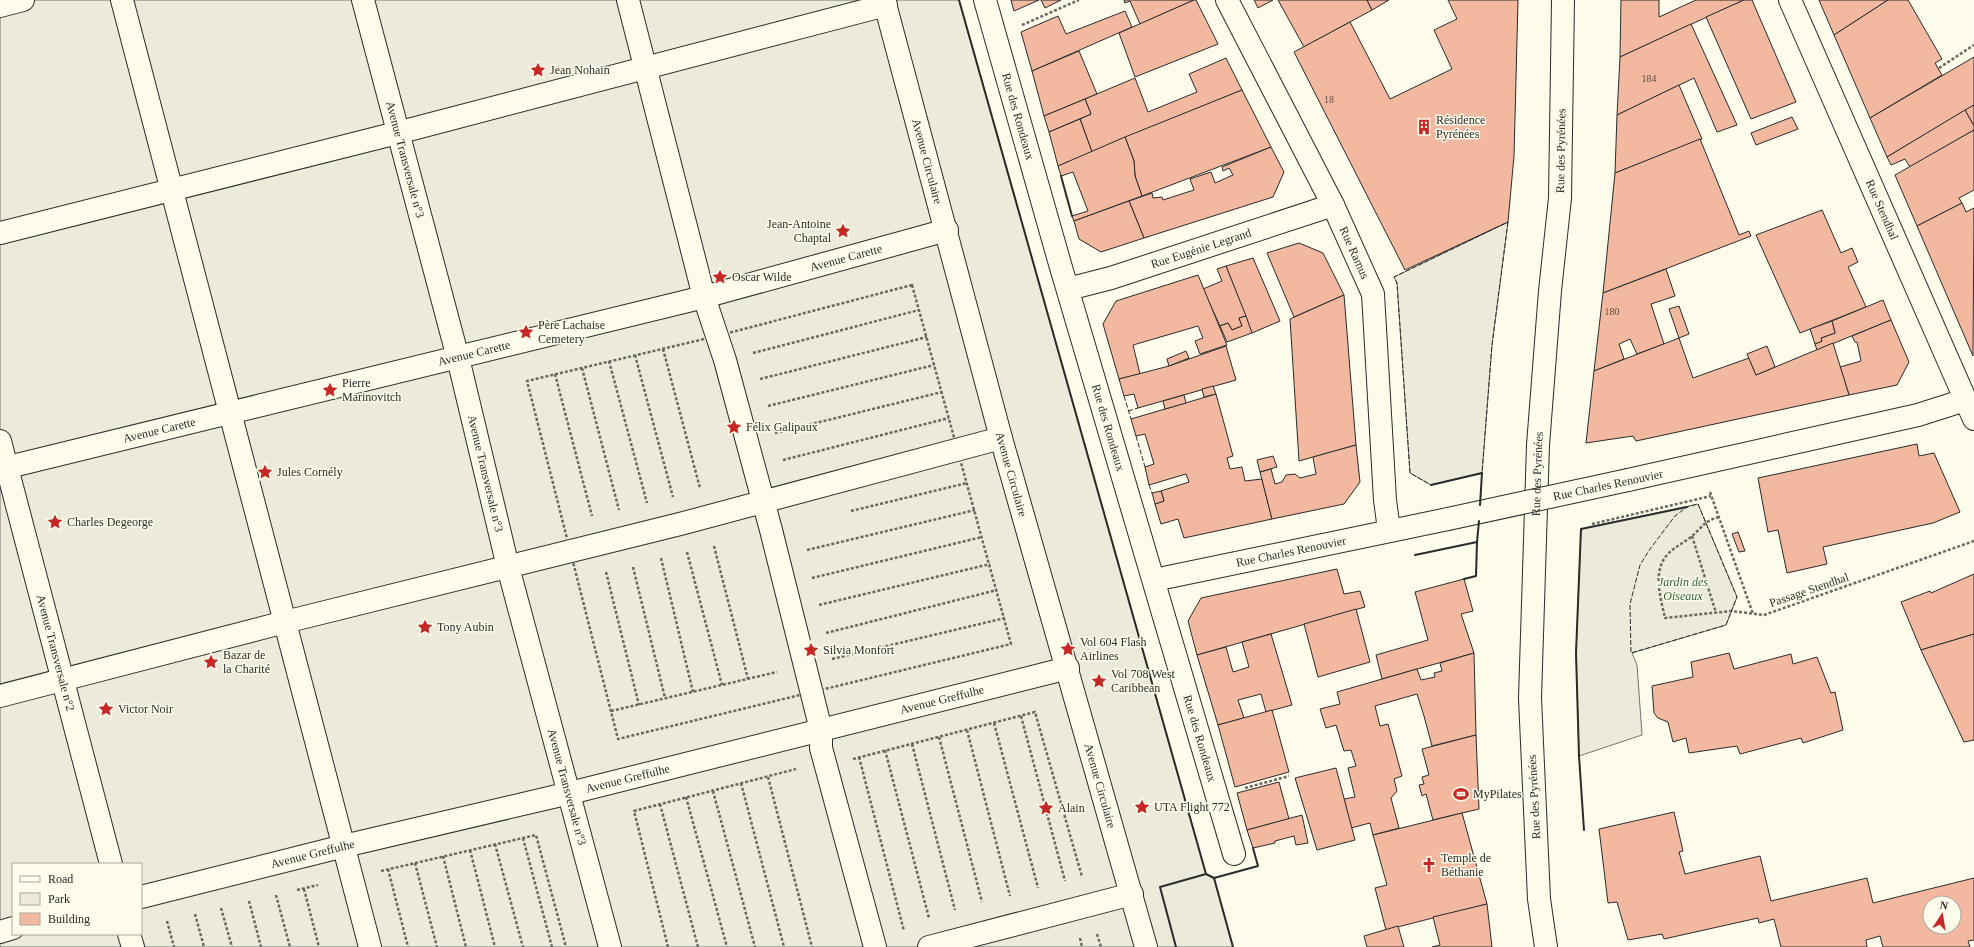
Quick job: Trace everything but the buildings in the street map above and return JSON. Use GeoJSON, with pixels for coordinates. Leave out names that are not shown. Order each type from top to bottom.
{"type":"FeatureCollection","features":[{"type":"Feature","properties":{"kind":"street"},"geometry":{"type":"LineString","coordinates":[[0,6],[23,0]]}},
{"type":"Feature","properties":{"kind":"street"},"geometry":{"type":"LineString","coordinates":[[122,0],[370,947]]}},
{"type":"Feature","properties":{"kind":"street","name":"Avenue Transversale n°3"},"geometry":{"type":"LineString","coordinates":[[363,0],[458,358],[508,567],[570,793],[610,947]]}},
{"type":"Feature","properties":{"kind":"street"},"geometry":{"type":"LineString","coordinates":[[628,0],[704,297],[725,360],[784,584],[821,730],[821,748],[875,947]]}},
{"type":"Feature","properties":{"kind":"street","name":"Rue des Rondeaux"},"geometry":{"type":"LineString","coordinates":[[985,0],[1068,289],[1234,854]]}},
{"type":"Feature","properties":{"kind":"street","name":"Rue Ramus"},"geometry":{"type":"LineString","coordinates":[[1227,0],[1333,205],[1373,294],[1389,530]]}},
{"type":"Feature","properties":{"kind":"street","name":"Rue des Pyrénées"},"geometry":{"type":"LineString","coordinates":[[1546,947],[1539,899],[1531,691],[1538,445],[1550,291],[1560,198],[1563,0]]}},
{"type":"Feature","properties":{"kind":"street","name":"Rue Stendhal"},"geometry":{"type":"LineString","coordinates":[[1790,0],[1970,409]]}},
{"type":"Feature","properties":{"kind":"street"},"geometry":{"type":"LineString","coordinates":[[0,233],[172,188],[398,133],[885,2]]}},
{"type":"Feature","properties":{"kind":"street","name":"Avenue Circulaire"},"geometry":{"type":"LineString","coordinates":[[885,2],[947,230],[1001,438],[1068,668],[1146,947]]}},
{"type":"Feature","properties":{"kind":"street","name":"Rue Eugénie Legrand"},"geometry":{"type":"LineString","coordinates":[[1068,289],[1110,278],[1333,205]]}},
{"type":"Feature","properties":{"kind":"street","name":"Avenue Carette"},"geometry":{"type":"LineString","coordinates":[[4,468],[704,297],[947,230]]}},
{"type":"Feature","properties":{"kind":"street","name":"Rue Charles Renouvier"},"geometry":{"type":"LineString","coordinates":[[1154,580],[1701,465],[1918,415],[1970,409]]}},
{"type":"Feature","properties":{"kind":"street"},"geometry":{"type":"LineString","coordinates":[[0,696],[285,622],[680,524],[1001,438]]}},
{"type":"Feature","properties":{"kind":"street","name":"Avenue Transversale n°2"},"geometry":{"type":"LineString","coordinates":[[0,441],[4,468],[111,863]]}},
{"type":"Feature","properties":{"kind":"street","name":"Avenue Greffulhe"},"geometry":{"type":"LineString","coordinates":[[142,897],[344,846],[570,793],[1068,668]]}},
{"type":"Feature","properties":{"kind":"street"},"geometry":{"type":"LineString","coordinates":[[933,946],[1132,894]]}},
{"type":"Feature","properties":{"kind":"street"},"geometry":{"type":"LineString","coordinates":[[0,932],[12,928]]}},
{"type":"Feature","properties":{"kind":"street"},"geometry":{"type":"LineString","coordinates":[[129,935],[132,947]]}},
{"type":"Feature","properties":{"kind":"path"},"geometry":{"type":"LineString","coordinates":[[996,36],[1079,0]]}},
{"type":"Feature","properties":{"kind":"path"},"geometry":{"type":"LineString","coordinates":[[1939,68],[1974,45]]}},
{"type":"Feature","properties":{"kind":"path"},"geometry":{"type":"LineString","coordinates":[[912,285],[919,310],[1011,644],[618,739],[527,381],[717,336],[912,285]]}},
{"type":"Feature","properties":{"kind":"path"},"geometry":{"type":"LineString","coordinates":[[725,360],[919,310]]}},
{"type":"Feature","properties":{"kind":"path"},"geometry":{"type":"LineString","coordinates":[[732,386],[927,337]]}},
{"type":"Feature","properties":{"kind":"path"},"geometry":{"type":"LineString","coordinates":[[663,349],[748,679]]}},
{"type":"Feature","properties":{"kind":"path"},"geometry":{"type":"LineString","coordinates":[[635,355],[722,685]]}},
{"type":"Feature","properties":{"kind":"path"},"geometry":{"type":"LineString","coordinates":[[609,361],[655,530],[693,692]]}},
{"type":"Feature","properties":{"kind":"path"},"geometry":{"type":"LineString","coordinates":[[739,413],[934,366]]}},
{"type":"Feature","properties":{"kind":"path"},"geometry":{"type":"LineString","coordinates":[[582,368],[626,537],[665,698]]}},
{"type":"Feature","properties":{"kind":"path"},"geometry":{"type":"LineString","coordinates":[[555,374],[600,544],[639,705]]}},
{"type":"Feature","properties":{"kind":"path"},"geometry":{"type":"LineString","coordinates":[[746,441],[942,392]]}},
{"type":"Feature","properties":{"kind":"path"},"geometry":{"type":"LineString","coordinates":[[752,462],[780,455],[782,460],[949,418]]}},
{"type":"Feature","properties":{"kind":"path"},"geometry":{"type":"LineString","coordinates":[[1701,465],[1753,614]]}},
{"type":"Feature","properties":{"kind":"path"},"geometry":{"type":"LineString","coordinates":[[846,512],[967,483]]}},
{"type":"Feature","properties":{"kind":"path"},"geometry":{"type":"LineString","coordinates":[[1592,524],[1712,496]]}},
{"type":"Feature","properties":{"kind":"path"},"geometry":{"type":"LineString","coordinates":[[777,558],[975,510]]}},
{"type":"Feature","properties":{"kind":"path"},"geometry":{"type":"LineString","coordinates":[[1716,613],[1692,536],[1705,521],[1719,517]]}},
{"type":"Feature","properties":{"kind":"path","name":"Passage Stendhal"},"geometry":{"type":"LineString","coordinates":[[1692,536],[1666,556],[1660,566],[1658,582],[1665,618],[1731,611],[1764,615],[1974,541]]}},
{"type":"Feature","properties":{"kind":"path"},"geometry":{"type":"LineString","coordinates":[[784,584],[982,537]]}},
{"type":"Feature","properties":{"kind":"path"},"geometry":{"type":"LineString","coordinates":[[791,611],[990,564]]}},
{"type":"Feature","properties":{"kind":"path"},"geometry":{"type":"LineString","coordinates":[[798,640],[997,590]]}},
{"type":"Feature","properties":{"kind":"path"},"geometry":{"type":"LineString","coordinates":[[611,712],[1005,618]]}},
{"type":"Feature","properties":{"kind":"path"},"geometry":{"type":"LineString","coordinates":[[668,947],[634,811],[741,783],[912,744],[1035,712],[1081,907]]}},
{"type":"Feature","properties":{"kind":"path"},"geometry":{"type":"LineString","coordinates":[[1021,716],[1081,907]]}},
{"type":"Feature","properties":{"kind":"path"},"geometry":{"type":"LineString","coordinates":[[994,723],[1045,917]]}},
{"type":"Feature","properties":{"kind":"path"},"geometry":{"type":"LineString","coordinates":[[967,730],[1017,924]]}},
{"type":"Feature","properties":{"kind":"path"},"geometry":{"type":"LineString","coordinates":[[939,737],[990,931]]}},
{"type":"Feature","properties":{"kind":"path"},"geometry":{"type":"LineString","coordinates":[[912,744],[962,938]]}},
{"type":"Feature","properties":{"kind":"path"},"geometry":{"type":"LineString","coordinates":[[885,750],[933,946]]}},
{"type":"Feature","properties":{"kind":"path"},"geometry":{"type":"LineString","coordinates":[[859,757],[904,932]]}},
{"type":"Feature","properties":{"kind":"path"},"geometry":{"type":"LineString","coordinates":[[1244,788],[1289,776]]}},
{"type":"Feature","properties":{"kind":"path"},"geometry":{"type":"LineString","coordinates":[[768,777],[812,947]]}},
{"type":"Feature","properties":{"kind":"path"},"geometry":{"type":"LineString","coordinates":[[741,783],[784,947]]}},
{"type":"Feature","properties":{"kind":"path"},"geometry":{"type":"LineString","coordinates":[[713,791],[755,947]]}},
{"type":"Feature","properties":{"kind":"path"},"geometry":{"type":"LineString","coordinates":[[686,797],[727,947]]}},
{"type":"Feature","properties":{"kind":"path"},"geometry":{"type":"LineString","coordinates":[[660,804],[698,947]]}},
{"type":"Feature","properties":{"kind":"path"},"geometry":{"type":"LineString","coordinates":[[352,877],[536,835],[566,947]]}},
{"type":"Feature","properties":{"kind":"path"},"geometry":{"type":"LineString","coordinates":[[523,838],[552,947]]}},
{"type":"Feature","properties":{"kind":"path"},"geometry":{"type":"LineString","coordinates":[[495,844],[523,947]]}},
{"type":"Feature","properties":{"kind":"path"},"geometry":{"type":"LineString","coordinates":[[470,850],[495,947]]}},
{"type":"Feature","properties":{"kind":"path"},"geometry":{"type":"LineString","coordinates":[[443,856],[466,947]]}},
{"type":"Feature","properties":{"kind":"path"},"geometry":{"type":"LineString","coordinates":[[415,863],[437,947]]}},
{"type":"Feature","properties":{"kind":"path"},"geometry":{"type":"LineString","coordinates":[[388,869],[408,947]]}},
{"type":"Feature","properties":{"kind":"path"},"geometry":{"type":"LineString","coordinates":[[304,889],[319,947]]}},
{"type":"Feature","properties":{"kind":"path"},"geometry":{"type":"LineString","coordinates":[[276,895],[290,947]]}},
{"type":"Feature","properties":{"kind":"path"},"geometry":{"type":"LineString","coordinates":[[249,901],[261,947]]}},
{"type":"Feature","properties":{"kind":"path"},"geometry":{"type":"LineString","coordinates":[[222,908],[232,947]]}},
{"type":"Feature","properties":{"kind":"path"},"geometry":{"type":"LineString","coordinates":[[195,914],[204,947]]}},
{"type":"Feature","properties":{"kind":"path"},"geometry":{"type":"LineString","coordinates":[[166,921],[174,947]]}},
{"type":"Feature","properties":{"kind":"green space","name":"Père Lachaise Cemetery"},"geometry":{"type":"Polygon","coordinates":[[[0,0],[959,0],[1206,874],[1214,878],[1233,947],[0,947],[0,0]]]}},
{"type":"Feature","properties":{"kind":"green space"},"geometry":{"type":"Polygon","coordinates":[[[1508,222],[1492,345],[1482,473],[1431,485],[1410,473],[1397,283],[1394,277],[1508,222]]]}},
{"type":"Feature","properties":{"kind":"green space","name":"Jardin des Oiseaux"},"geometry":{"type":"Polygon","coordinates":[[[1698,504],[1737,597],[1726,625],[1632,653],[1637,665],[1642,735],[1579,756],[1576,653],[1581,529],[1698,504]]]}},
{"type":"Feature","properties":{"kind":"fence"},"geometry":{"type":"LineString","coordinates":[[1508,222],[1492,345],[1482,473],[1431,485],[1410,473],[1397,283],[1394,277],[1508,222]]}},
{"type":"Feature","properties":{"kind":"fence"},"geometry":{"type":"LineString","coordinates":[[1124,396],[1131,419]]}},
{"type":"Feature","properties":{"kind":"fence"},"geometry":{"type":"LineString","coordinates":[[1128,411],[1138,408]]}},
{"type":"Feature","properties":{"kind":"fence"},"geometry":{"type":"LineString","coordinates":[[1136,436],[1145,467]]}},
{"type":"Feature","properties":{"kind":"fence"},"geometry":{"type":"LineString","coordinates":[[1149,485],[1152,493]]}},
{"type":"Feature","properties":{"kind":"fence"},"geometry":{"type":"LineString","coordinates":[[1698,504],[1737,597],[1726,625],[1631,653],[1630,604],[1640,565],[1675,516],[1687,507],[1698,504]]}},
{"type":"Feature","properties":{"kind":"wall"},"geometry":{"type":"LineString","coordinates":[[959,0],[1206,874],[1214,878],[1233,947]]}},
{"type":"Feature","properties":{"kind":"wall"},"geometry":{"type":"LineString","coordinates":[[1061,176],[1072,216]]}},
{"type":"Feature","properties":{"kind":"wall"},"geometry":{"type":"LineString","coordinates":[[1431,485],[1482,473],[1480,505]]}},
{"type":"Feature","properties":{"kind":"wall"},"geometry":{"type":"LineString","coordinates":[[1584,830],[1579,756],[1576,653],[1581,529],[1687,507]]}},
{"type":"Feature","properties":{"kind":"wall"},"geometry":{"type":"LineString","coordinates":[[1415,555],[1477,542],[1479,521]]}},
{"type":"Feature","properties":{"kind":"wall"},"geometry":{"type":"LineString","coordinates":[[1464,579],[1476,576],[1477,542]]}},
{"type":"Feature","properties":{"kind":"wall"},"geometry":{"type":"LineString","coordinates":[[1214,878],[1258,866],[1253,848]]}},
{"type":"Feature","properties":{"kind":"wall"},"geometry":{"type":"LineString","coordinates":[[1176,947],[1160,887],[1206,874]]}},
{"type":"Feature","properties":{"kind":"place","name":"Jean Nohain"},"geometry":{"type":"Point","coordinates":[538,70]}},
{"type":"Feature","properties":{"kind":"place","name":"Résidence Pyrénées"},"geometry":{"type":"Point","coordinates":[1424,127]}},
{"type":"Feature","properties":{"kind":"place","name":"Jean-Antoine Chaptal"},"geometry":{"type":"Point","coordinates":[843,231]}},
{"type":"Feature","properties":{"kind":"place","name":"Oscar Wilde"},"geometry":{"type":"Point","coordinates":[720,277]}},
{"type":"Feature","properties":{"kind":"place","name":"Père Lachaise Cemetery"},"geometry":{"type":"Point","coordinates":[526,332]}},
{"type":"Feature","properties":{"kind":"place","name":"Pierre Marinovitch"},"geometry":{"type":"Point","coordinates":[330,390]}},
{"type":"Feature","properties":{"kind":"place","name":"Félix Galipaux"},"geometry":{"type":"Point","coordinates":[734,427]}},
{"type":"Feature","properties":{"kind":"place","name":"Jules Cornély"},"geometry":{"type":"Point","coordinates":[265,472]}},
{"type":"Feature","properties":{"kind":"place","name":"Charles Degeorge"},"geometry":{"type":"Point","coordinates":[55,522]}},
{"type":"Feature","properties":{"kind":"place","name":"Tony Aubin"},"geometry":{"type":"Point","coordinates":[425,627]}},
{"type":"Feature","properties":{"kind":"place","name":"Vol 604 Flash Airlines"},"geometry":{"type":"Point","coordinates":[1068,649]}},
{"type":"Feature","properties":{"kind":"place","name":"Silvia Monfort"},"geometry":{"type":"Point","coordinates":[811,650]}},
{"type":"Feature","properties":{"kind":"place","name":"Bazar de la Charité"},"geometry":{"type":"Point","coordinates":[211,662]}},
{"type":"Feature","properties":{"kind":"place","name":"Vol 708 West Caribbean"},"geometry":{"type":"Point","coordinates":[1099,681]}},
{"type":"Feature","properties":{"kind":"place","name":"Victor Noir"},"geometry":{"type":"Point","coordinates":[106,709]}},
{"type":"Feature","properties":{"kind":"place","name":"MyPilates"},"geometry":{"type":"Point","coordinates":[1461,794]}},
{"type":"Feature","properties":{"kind":"place","name":"UTA Flight 772"},"geometry":{"type":"Point","coordinates":[1142,807]}},
{"type":"Feature","properties":{"kind":"place","name":"Alain"},"geometry":{"type":"Point","coordinates":[1046,808]}},
{"type":"Feature","properties":{"kind":"place","name":"Temple de Béthanie"},"geometry":{"type":"Point","coordinates":[1429,865]}}]}
